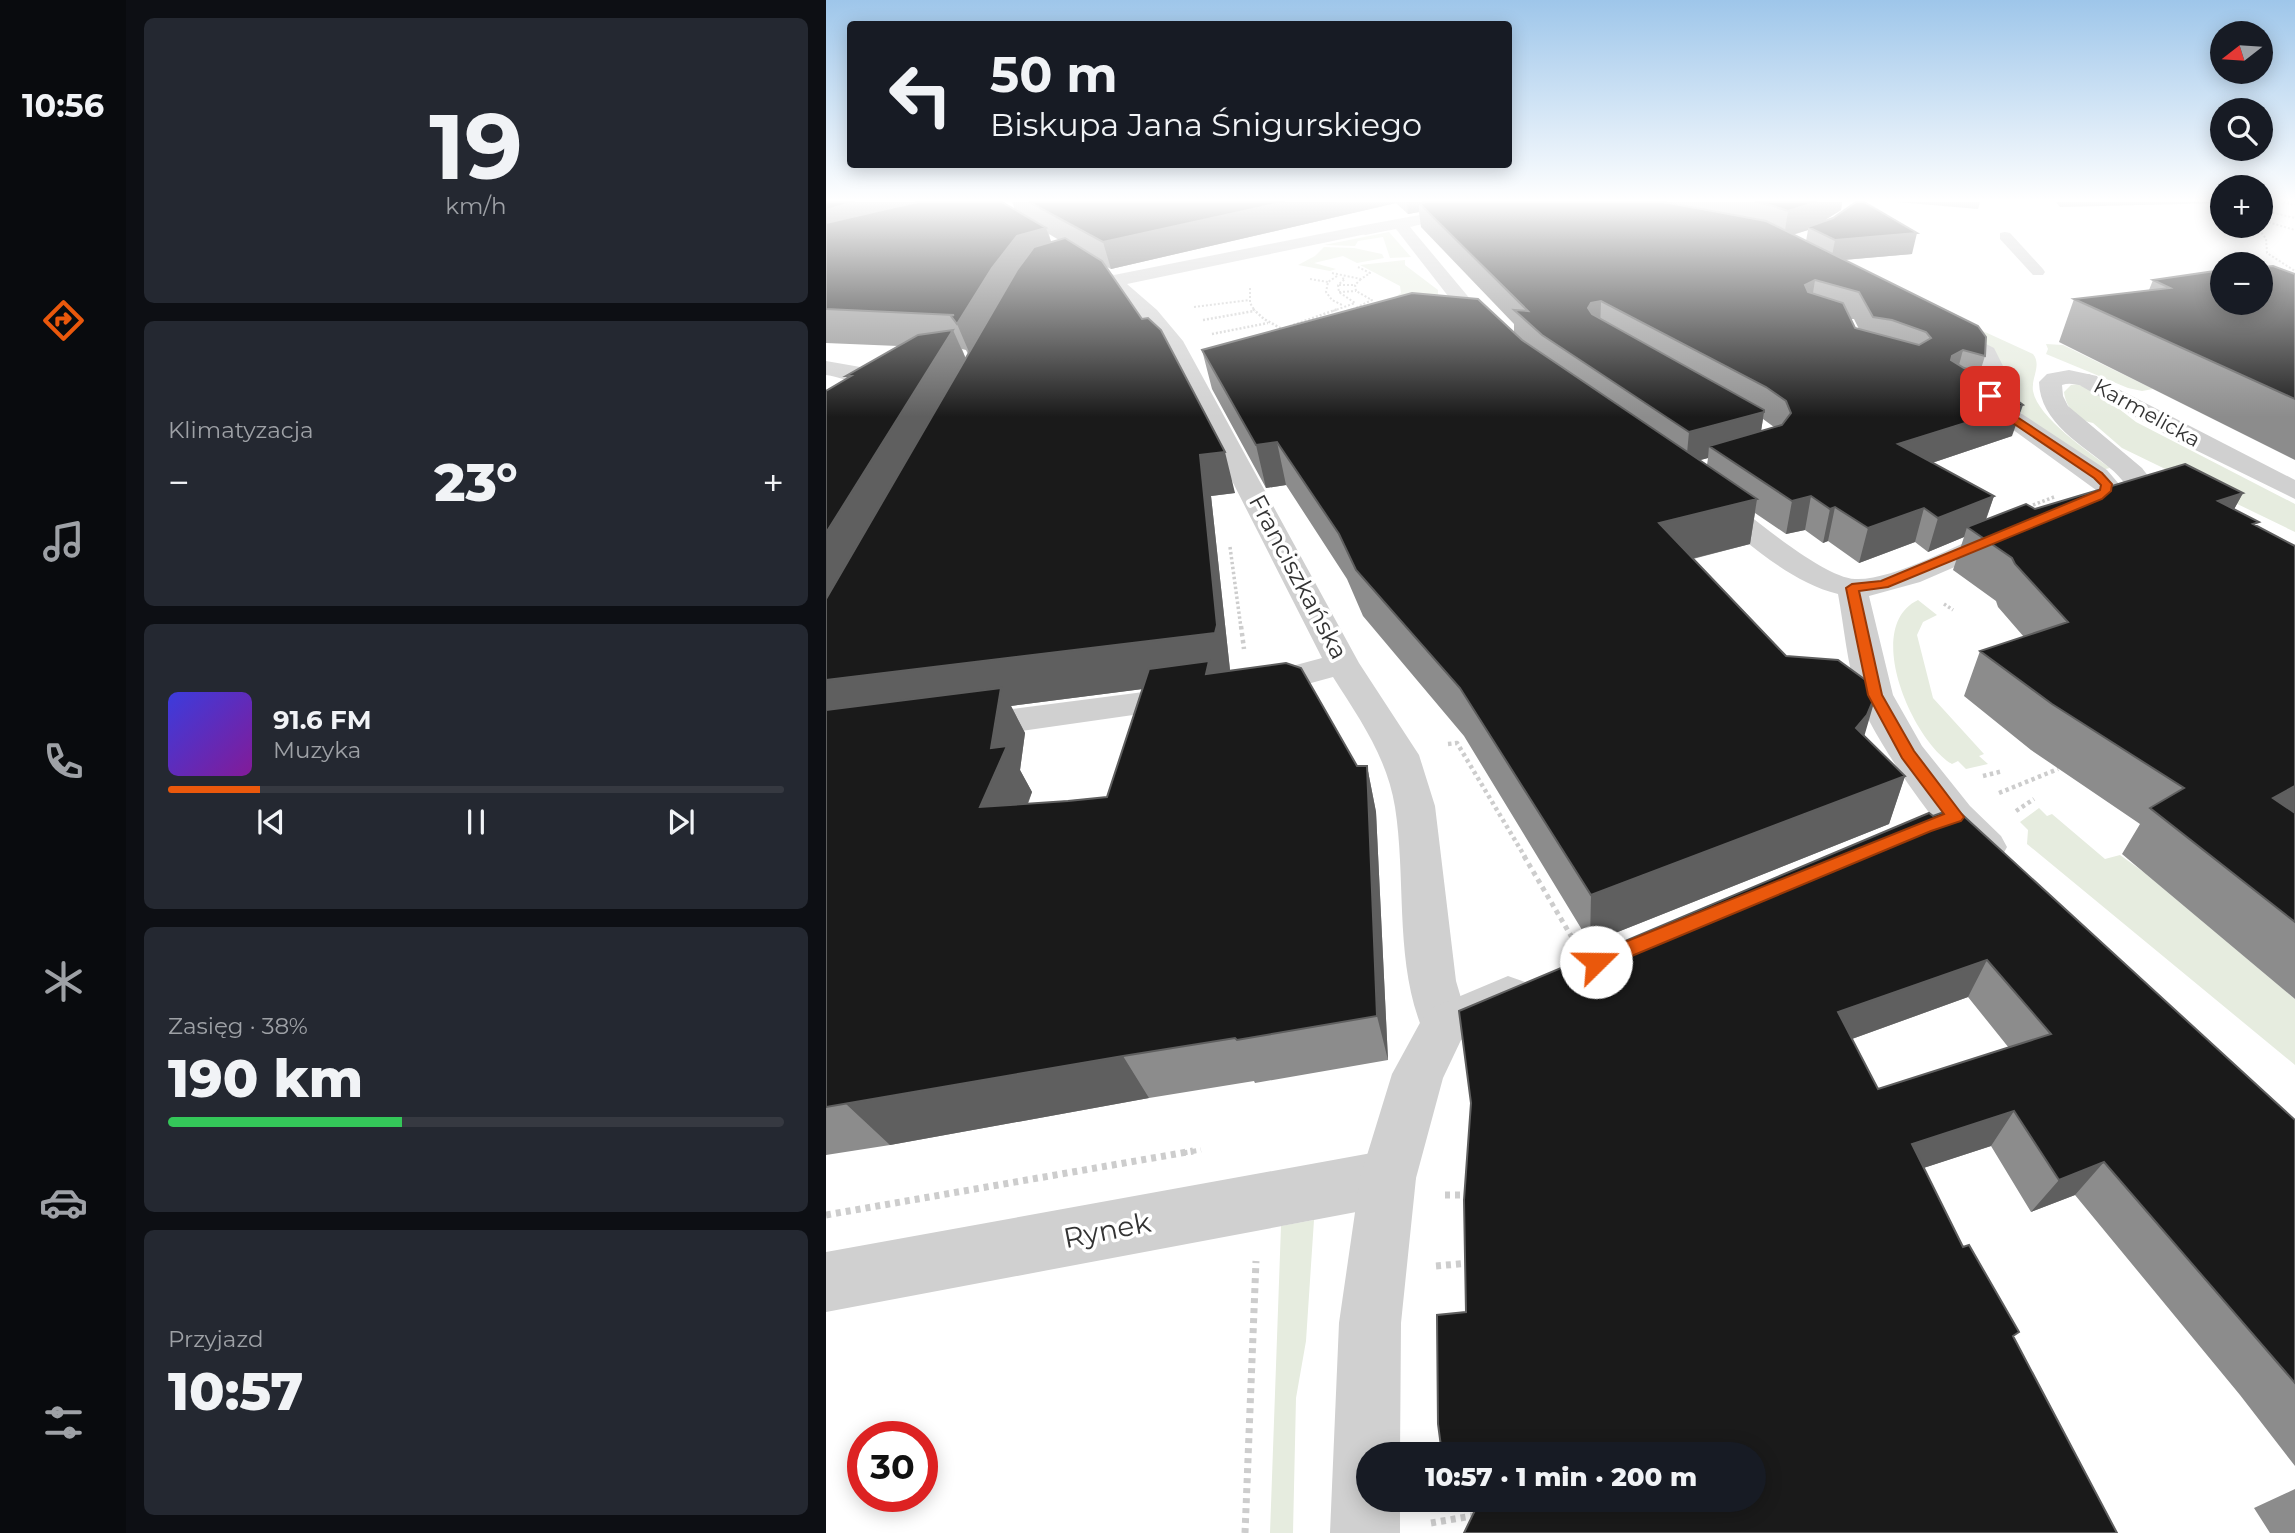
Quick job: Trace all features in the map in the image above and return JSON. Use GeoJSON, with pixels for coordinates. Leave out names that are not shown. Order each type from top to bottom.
{"type":"FeatureCollection","features":[{"type":"Feature","properties":{"kind":"street","name":"Franciszkańska"},"geometry":{"type":"LineString","coordinates":[[1095,274],[1113,281],[1151,315],[1172,341],[1342,663],[1400,755],[1415,806],[1432,981],[1444,1025]]}},
{"type":"Feature","properties":{"kind":"street"},"geometry":{"type":"LineString","coordinates":[[1113,281],[1155,274]]}},
{"type":"Feature","properties":{"kind":"street"},"geometry":{"type":"LineString","coordinates":[[1441,274],[1469,310],[1507,348]]}},
{"type":"Feature","properties":{"kind":"street"},"geometry":{"type":"LineString","coordinates":[[1444,314],[1469,310]]}},
{"type":"Feature","properties":{"kind":"street"},"geometry":{"type":"LineString","coordinates":[[1917,315],[1986,353],[1992,360],[1993,373],[1979,395],[2098,475],[2096,493],[2143,485],[2173,491]]}},
{"type":"Feature","properties":{"kind":"street"},"geometry":{"type":"LineString","coordinates":[[1195,384],[1258,366]]}},
{"type":"Feature","properties":{"kind":"street"},"geometry":{"type":"LineString","coordinates":[[826,368],[858,373],[868,381]]}},
{"type":"Feature","properties":{"kind":"street","name":"Karmelicka"},"geometry":{"type":"LineString","coordinates":[[2143,485],[2135,473],[2080,431],[2052,401],[2048,390],[2050,382],[2055,378],[2068,376],[2089,380],[2188,437],[2295,491]]}},
{"type":"Feature","properties":{"kind":"street"},"geometry":{"type":"LineString","coordinates":[[1690,484],[1811,571],[1831,582],[1852,588],[1884,584],[2030,525]]}},
{"type":"Feature","properties":{"kind":"street"},"geometry":{"type":"LineString","coordinates":[[1852,588],[1875,695],[1908,754],[1940,822],[2016,877]]}},
{"type":"Feature","properties":{"kind":"street"},"geometry":{"type":"LineString","coordinates":[[936,731],[1250,689],[1342,663]]}},
{"type":"Feature","properties":{"kind":"street"},"geometry":{"type":"LineString","coordinates":[[1365,1533],[1370,1323],[1411,1186],[1418,1074],[1444,1025],[1542,983]]}},
{"type":"Feature","properties":{"kind":"street","name":"Rynek"},"geometry":{"type":"LineString","coordinates":[[826,1282],[1258,1202],[1411,1186]]}},
{"type":"Feature","properties":{"kind":"path"},"geometry":{"type":"LineString","coordinates":[[1172,274],[1209,308]]}},
{"type":"Feature","properties":{"kind":"path"},"geometry":{"type":"LineString","coordinates":[[1338,285],[1355,285],[1369,274]]}},
{"type":"Feature","properties":{"kind":"path"},"geometry":{"type":"LineString","coordinates":[[1360,280],[1338,275],[1328,282],[1326,292],[1332,300],[1344,306],[1363,310]]}},
{"type":"Feature","properties":{"kind":"path"},"geometry":{"type":"LineString","coordinates":[[1334,277],[1360,280]]}},
{"type":"Feature","properties":{"kind":"path"},"geometry":{"type":"LineString","coordinates":[[1338,285],[1345,279]]}},
{"type":"Feature","properties":{"kind":"path"},"geometry":{"type":"LineString","coordinates":[[1252,283],[1248,297],[1253,310],[1269,323],[1292,333]]}},
{"type":"Feature","properties":{"kind":"path"},"geometry":{"type":"LineString","coordinates":[[1338,285],[1339,292],[1346,298],[1370,306]]}},
{"type":"Feature","properties":{"kind":"path"},"geometry":{"type":"LineString","coordinates":[[1330,318],[1371,300],[1360,295],[1355,285]]}},
{"type":"Feature","properties":{"kind":"path"},"geometry":{"type":"LineString","coordinates":[[1339,292],[1356,291]]}},
{"type":"Feature","properties":{"kind":"path"},"geometry":{"type":"LineString","coordinates":[[1346,298],[1360,295]]}},
{"type":"Feature","properties":{"kind":"path"},"geometry":{"type":"LineString","coordinates":[[1282,329],[1366,298]]}},
{"type":"Feature","properties":{"kind":"path"},"geometry":{"type":"LineString","coordinates":[[1217,316],[1249,360],[1258,366]]}},
{"type":"Feature","properties":{"kind":"path"},"geometry":{"type":"LineString","coordinates":[[1439,745],[1457,743],[1577,946]]}},
{"type":"Feature","properties":{"kind":"path"},"geometry":{"type":"LineString","coordinates":[[2019,785],[2058,769]]}},
{"type":"Feature","properties":{"kind":"path"},"geometry":{"type":"LineString","coordinates":[[826,1214],[1210,1148]]}},
{"type":"Feature","properties":{"kind":"path"},"geometry":{"type":"LineString","coordinates":[[1411,1186],[1472,1195]]}},
{"type":"Feature","properties":{"kind":"path"},"geometry":{"type":"LineString","coordinates":[[1245,1533],[1258,1202]]}},
{"type":"Feature","properties":{"kind":"path"},"geometry":{"type":"LineString","coordinates":[[1423,1268],[1470,1263]]}},
{"type":"Feature","properties":{"kind":"path"},"geometry":{"type":"LineString","coordinates":[[1427,1524],[1482,1514]]}},
{"type":"Feature","properties":{"kind":"shaded area"},"geometry":{"type":"Polygon","coordinates":[[[1376,274],[1416,274],[1438,290],[1438,295],[1424,306],[1390,301],[1401,293],[1400,286],[1376,274]]]}},
{"type":"Feature","properties":{"kind":"shaded area"},"geometry":{"type":"Polygon","coordinates":[[[1852,274],[1857,274],[2033,354],[2037,363],[2033,391],[2044,412],[2066,434],[2110,468],[2101,470],[2025,417],[2008,396],[2003,383],[2002,366],[1990,347],[1852,274]]]}},
{"type":"Feature","properties":{"kind":"shaded area"},"geometry":{"type":"Polygon","coordinates":[[[2046,344],[2063,345],[2153,389],[2142,391],[2128,388],[2046,354],[2046,344]]]}},
{"type":"Feature","properties":{"kind":"shaded area"},"geometry":{"type":"Polygon","coordinates":[[[2078,384],[2096,391],[2136,422],[2295,504],[2295,532],[2122,448],[2093,423],[2077,416],[2070,408],[2064,392],[2071,385],[2078,384]]]}},
{"type":"Feature","properties":{"kind":"shaded area"},"geometry":{"type":"Polygon","coordinates":[[[1918,600],[1937,615],[1923,622],[1917,635],[1933,698],[1984,754],[1979,756],[1988,764],[1966,769],[1958,761],[1952,764],[1922,732],[1909,709],[1899,683],[1894,658],[1894,634],[1902,614],[1918,600]]]}},
{"type":"Feature","properties":{"kind":"shaded area"},"geometry":{"type":"Polygon","coordinates":[[[2039,808],[2047,816],[2052,814],[2105,859],[2120,855],[2145,873],[2295,999],[2295,1065],[2027,844],[2028,830],[2020,822],[2039,808]]]}},
{"type":"Feature","properties":{"kind":"shaded area"},"geometry":{"type":"Polygon","coordinates":[[[1314,1220],[1306,1341],[1296,1398],[1293,1533],[1270,1533],[1281,1226],[1314,1220]]]}},
{"type":"Feature","properties":{"kind":"building"},"geometry":{"type":"Polygon","coordinates":[[[826,274],[989,274],[957,324],[951,316],[954,315],[826,309],[826,274]]]}},
{"type":"Feature","properties":{"kind":"building"},"geometry":{"type":"Polygon","coordinates":[[[1015,274],[1111,274],[1142,319],[1148,318],[1161,330],[1225,452],[1200,455],[1217,625],[1215,633],[826,680],[826,599],[1015,274]]]}},
{"type":"Feature","properties":{"kind":"building"},"geometry":{"type":"Polygon","coordinates":[[[1490,274],[1872,274],[1978,326],[1986,337],[1985,356],[1963,350],[1952,356],[1951,360],[1964,368],[1986,374],[1986,383],[2007,393],[2023,405],[1898,444],[1994,496],[1938,518],[1924,508],[1868,528],[1835,507],[1830,509],[1811,496],[1792,501],[1709,446],[1782,425],[1791,413],[1786,401],[1766,387],[1601,301],[1591,303],[1588,308],[1592,314],[1764,410],[1689,432],[1542,335],[1514,310],[1528,311],[1490,274]],[[1815,280],[1805,285],[1808,292],[1843,303],[1855,328],[1919,345],[1931,338],[1926,332],[1892,320],[1873,317],[1859,292],[1815,280]]]}},
{"type":"Feature","properties":{"kind":"building"},"geometry":{"type":"Polygon","coordinates":[[[2210,274],[2210,315],[2273,315],[2273,274],[2295,274],[2295,399],[2074,299],[2170,288],[2153,280],[2210,274]]]}},
{"type":"Feature","properties":{"kind":"building"},"geometry":{"type":"Polygon","coordinates":[[[1412,293],[1478,299],[1522,340],[1757,499],[1659,523],[1786,656],[1838,660],[1878,689],[1867,715],[1856,728],[1905,776],[1591,895],[1460,688],[1356,570],[1339,534],[1277,442],[1256,445],[1202,350],[1412,293]]]}},
{"type":"Feature","properties":{"kind":"building"},"geometry":{"type":"Polygon","coordinates":[[[953,330],[826,533],[826,391],[851,376],[846,376],[918,335],[953,330]]]}},
{"type":"Feature","properties":{"kind":"building"},"geometry":{"type":"Polygon","coordinates":[[[2185,464],[2243,493],[2218,501],[2259,522],[2253,524],[2295,546],[2295,786],[2273,798],[2295,813],[2295,922],[2150,808],[2184,788],[2052,704],[1980,651],[2068,622],[2012,558],[1967,527],[2026,504],[2035,509],[2185,464]]]}},
{"type":"Feature","properties":{"kind":"building"},"geometry":{"type":"Polygon","coordinates":[[[1209,661],[1206,674],[1286,663],[1301,668],[1357,766],[1367,766],[1377,1016],[826,1107],[826,710],[1001,688],[991,748],[1007,746],[980,807],[1107,797],[1149,669],[1209,661]]]}},
{"type":"Feature","properties":{"kind":"building"},"geometry":{"type":"Polygon","coordinates":[[[1955,808],[2295,1120],[2295,1383],[2104,1162],[2059,1180],[2014,1111],[1912,1144],[1963,1247],[1969,1245],[2019,1332],[2013,1336],[2117,1533],[1464,1533],[1474,1512],[1766,1512],[1766,1442],[1440,1442],[1437,1315],[1466,1312],[1464,1200],[1471,1103],[1459,1011],[1929,813],[1933,816],[1955,808]],[[1987,960],[1838,1012],[1878,1089],[2051,1034],[1987,960]]]}},
{"type":"Feature","properties":{"kind":"route"},"geometry":{"type":"LineString","coordinates":[[1596,962],[1955,817],[1908,754],[1875,695],[1852,588],[1884,584],[2098,497],[2106,491],[2106,484],[2098,475],[2005,413],[1990,396]]}}]}
